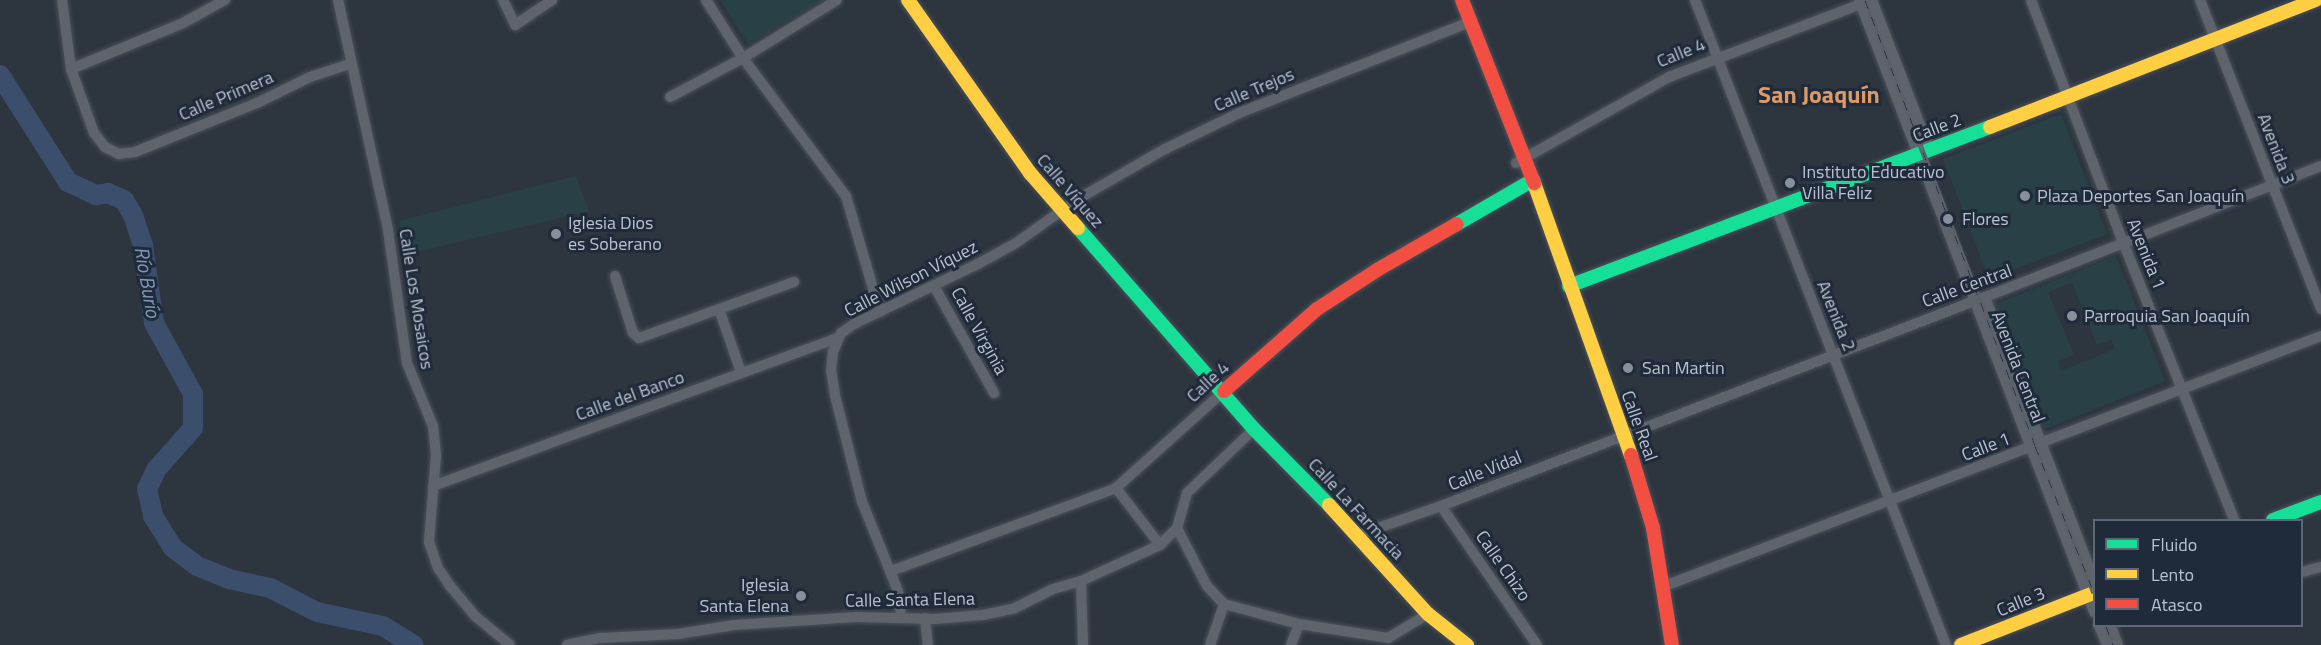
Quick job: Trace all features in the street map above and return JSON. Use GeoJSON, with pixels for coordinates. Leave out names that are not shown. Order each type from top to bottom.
{"type":"FeatureCollection","features":[{"type":"Feature","properties":{"kind":"main road","name":"Calle Víquez"},"geometry":{"type":"LineString","coordinates":[[908,0],[1011,148],[1062,210],[1224,391]]}},
{"type":"Feature","properties":{"kind":"main road","name":"Calle Real"},"geometry":{"type":"LineString","coordinates":[[1451,0],[1465,24],[1547,226],[1623,434],[1653,528],[1672,645]]}},
{"type":"Feature","properties":{"kind":"main road","name":"Calle Real"},"geometry":{"type":"LineString","coordinates":[[1462,0],[1465,24]]}},
{"type":"Feature","properties":{"kind":"main road","name":"Calle 2"},"geometry":{"type":"LineString","coordinates":[[1569,286],[2316,0]]}},
{"type":"Feature","properties":{"kind":"main road","name":"Calle 4"},"geometry":{"type":"LineString","coordinates":[[1224,391],[1317,309],[1377,270],[1529,182]]}},
{"type":"Feature","properties":{"kind":"main road","name":"Calle La Farmacia"},"geometry":{"type":"LineString","coordinates":[[1224,391],[1254,429],[1358,535],[1428,614],[1467,645]]}},
{"type":"Feature","properties":{"kind":"main road"},"geometry":{"type":"LineString","coordinates":[[2276,519],[2321,502]]}},
{"type":"Feature","properties":{"kind":"main road","name":"Calle 3"},"geometry":{"type":"LineString","coordinates":[[1961,645],[2091,594]]}},
{"type":"Feature","properties":{"kind":"street"},"geometry":{"type":"LineString","coordinates":[[62,0],[71,69],[183,23],[225,0]]}},
{"type":"Feature","properties":{"kind":"street","name":"Calle Los Mosaicos"},"geometry":{"type":"LineString","coordinates":[[338,0],[350,64],[388,230],[406,363],[433,426],[436,456],[429,542],[438,567],[468,609],[510,645]]}},
{"type":"Feature","properties":{"kind":"street"},"geometry":{"type":"LineString","coordinates":[[503,0],[515,25],[552,0]]}},
{"type":"Feature","properties":{"kind":"street"},"geometry":{"type":"LineString","coordinates":[[706,0],[743,58],[846,196],[880,312]]}},
{"type":"Feature","properties":{"kind":"street"},"geometry":{"type":"LineString","coordinates":[[670,97],[743,58],[837,0]]}},
{"type":"Feature","properties":{"kind":"street","name":"Avenida 2"},"geometry":{"type":"LineString","coordinates":[[1695,0],[1946,645]]}},
{"type":"Feature","properties":{"kind":"street","name":"Calle 4"},"geometry":{"type":"LineString","coordinates":[[1520,161],[1647,87],[1859,2],[1872,0]]}},
{"type":"Feature","properties":{"kind":"street","name":"Avenida Central"},"geometry":{"type":"LineString","coordinates":[[1872,0],[1924,152],[2091,594]]}},
{"type":"Feature","properties":{"kind":"street","name":"Avenida 1"},"geometry":{"type":"LineString","coordinates":[[2031,0],[2124,244],[2234,519]]}},
{"type":"Feature","properties":{"kind":"street","name":"Avenida 3"},"geometry":{"type":"LineString","coordinates":[[2200,0],[2321,309]]}},
{"type":"Feature","properties":{"kind":"street","name":"Avenida Central"},"geometry":{"type":"LineString","coordinates":[[1859,2],[1924,152]]}},
{"type":"Feature","properties":{"kind":"street","name":"Calle Trejos"},"geometry":{"type":"LineString","coordinates":[[1062,210],[1165,149],[1239,113],[1465,24]]}},
{"type":"Feature","properties":{"kind":"street","name":"Calle Primera"},"geometry":{"type":"LineString","coordinates":[[71,69],[94,133],[113,152],[135,152],[257,104],[310,76],[350,64]]}},
{"type":"Feature","properties":{"kind":"street","name":"Calle Central"},"geometry":{"type":"LineString","coordinates":[[1623,434],[2124,244],[2321,166]]}},
{"type":"Feature","properties":{"kind":"street","name":"Calle Wilson Víquez"},"geometry":{"type":"LineString","coordinates":[[902,616],[891,571],[862,502],[835,395],[831,370],[833,352],[838,338],[847,328],[1016,243],[1062,210]]}},
{"type":"Feature","properties":{"kind":"street"},"geometry":{"type":"LineString","coordinates":[[615,276],[633,333],[639,338],[794,282]]}},
{"type":"Feature","properties":{"kind":"street","name":"Calle Virginia"},"geometry":{"type":"LineString","coordinates":[[934,285],[994,393]]}},
{"type":"Feature","properties":{"kind":"street"},"geometry":{"type":"LineString","coordinates":[[719,309],[741,372]]}},
{"type":"Feature","properties":{"kind":"street","name":"Calle 1"},"geometry":{"type":"LineString","coordinates":[[1662,587],[2321,336]]}},
{"type":"Feature","properties":{"kind":"street","name":"Calle del Banco"},"geometry":{"type":"LineString","coordinates":[[433,486],[838,338]]}},
{"type":"Feature","properties":{"kind":"street","name":"Calle 4"},"geometry":{"type":"LineString","coordinates":[[891,571],[1116,488],[1224,391]]}},
{"type":"Feature","properties":{"kind":"street"},"geometry":{"type":"LineString","coordinates":[[1254,429],[1187,493],[1178,528],[1207,586],[1224,604],[1299,624],[1388,638],[1428,614]]}},
{"type":"Feature","properties":{"kind":"street","name":"Calle Vidal"},"geometry":{"type":"LineString","coordinates":[[1358,535],[1441,506],[1623,434]]}},
{"type":"Feature","properties":{"kind":"street","name":"Avenida Central"},"geometry":{"type":"LineString","coordinates":[[2036,445],[2093,578]]}},
{"type":"Feature","properties":{"kind":"street"},"geometry":{"type":"LineString","coordinates":[[1116,488],[1161,545]]}},
{"type":"Feature","properties":{"kind":"street","name":"Calle Chizo"},"geometry":{"type":"LineString","coordinates":[[1441,506],[1538,645]]}},
{"type":"Feature","properties":{"kind":"street","name":"Calle Santa Elena"},"geometry":{"type":"LineString","coordinates":[[567,645],[601,638],[678,634],[734,625],[902,616],[925,618],[983,615],[1015,608],[1053,589],[1080,581],[1161,545],[1178,528]]}},
{"type":"Feature","properties":{"kind":"street"},"geometry":{"type":"LineString","coordinates":[[2303,572],[2321,567]]}},
{"type":"Feature","properties":{"kind":"street"},"geometry":{"type":"LineString","coordinates":[[1080,581],[1083,645]]}},
{"type":"Feature","properties":{"kind":"street"},"geometry":{"type":"LineString","coordinates":[[1210,645],[1224,604]]}},
{"type":"Feature","properties":{"kind":"street"},"geometry":{"type":"LineString","coordinates":[[925,618],[928,645]]}},
{"type":"Feature","properties":{"kind":"street"},"geometry":{"type":"LineString","coordinates":[[1291,645],[1299,624]]}},
{"type":"Feature","properties":{"kind":"street"},"geometry":{"type":"LineString","coordinates":[[2099,627],[2107,645]]}},
{"type":"Feature","properties":{"kind":"street"},"geometry":{"type":"LineString","coordinates":[[2111,627],[2118,645]]}},
{"type":"Feature","properties":{"kind":"green space"},"geometry":{"type":"Polygon","coordinates":[[[720,0],[823,0],[748,44],[720,0]]]}},
{"type":"Feature","properties":{"kind":"green space","name":"Plaza Deportes San Joaquín"},"geometry":{"type":"Polygon","coordinates":[[[2061,114],[2107,234],[1989,279],[1943,159],[2061,114]]]}},
{"type":"Feature","properties":{"kind":"green space"},"geometry":{"type":"Polygon","coordinates":[[[576,176],[589,211],[409,254],[404,248],[399,221],[576,176]]]}},
{"type":"Feature","properties":{"kind":"green space"},"geometry":{"type":"Polygon","coordinates":[[[2116,256],[2165,381],[2045,429],[1996,304],[2116,256]],[[2072,283],[2048,292],[2074,355],[2058,361],[2061,371],[2115,349],[2111,340],[2097,345],[2072,283]]]}},
{"type":"Feature","properties":{"kind":"waterway","name":"Río Burío"},"geometry":{"type":"LineString","coordinates":[[0,75],[68,182],[96,195],[108,193],[124,200],[133,215],[143,245],[154,323],[193,394],[193,428],[156,470],[147,489],[153,516],[172,547],[197,566],[229,579],[270,588],[317,612],[383,626],[414,645]]}},
{"type":"Feature","properties":{"kind":"railway"},"geometry":{"type":"LineString","coordinates":[[1865,0],[2035,446],[2093,591]]}},
{"type":"Feature","properties":{"kind":"railway"},"geometry":{"type":"LineString","coordinates":[[2106,627],[2113,645]]}},
{"type":"Feature","properties":{"kind":"traffic: fast"},"geometry":{"type":"LineString","coordinates":[[1569,286],[1990,127]]}},
{"type":"Feature","properties":{"kind":"traffic: fast"},"geometry":{"type":"LineString","coordinates":[[1457,224],[1533,180]]}},
{"type":"Feature","properties":{"kind":"traffic: fast"},"geometry":{"type":"LineString","coordinates":[[1078,228],[1254,429],[1329,505]]}},
{"type":"Feature","properties":{"kind":"traffic: fast"},"geometry":{"type":"LineString","coordinates":[[2276,519],[2321,502]]}},
{"type":"Feature","properties":{"kind":"traffic: slow"},"geometry":{"type":"LineString","coordinates":[[908,0],[1030,173],[1078,228]]}},
{"type":"Feature","properties":{"kind":"traffic: slow"},"geometry":{"type":"LineString","coordinates":[[1990,127],[2316,0]]}},
{"type":"Feature","properties":{"kind":"traffic: slow"},"geometry":{"type":"LineString","coordinates":[[1534,183],[1631,455]]}},
{"type":"Feature","properties":{"kind":"traffic: slow"},"geometry":{"type":"LineString","coordinates":[[1329,505],[1428,614],[1467,645]]}},
{"type":"Feature","properties":{"kind":"traffic: slow"},"geometry":{"type":"LineString","coordinates":[[1961,645],[2093,593]]}},
{"type":"Feature","properties":{"kind":"traffic: jam"},"geometry":{"type":"LineString","coordinates":[[1462,0],[1534,183]]}},
{"type":"Feature","properties":{"kind":"traffic: jam"},"geometry":{"type":"LineString","coordinates":[[1224,391],[1317,309],[1377,270],[1457,224]]}},
{"type":"Feature","properties":{"kind":"traffic: jam"},"geometry":{"type":"LineString","coordinates":[[1631,455],[1653,528],[1672,645]]}},
{"type":"Feature","properties":{"kind":"place","name":"Instituto Educativo Villa Feliz"},"geometry":{"type":"Point","coordinates":[1790,183]}},
{"type":"Feature","properties":{"kind":"place","name":"Plaza Deportes San Joaquín"},"geometry":{"type":"Point","coordinates":[2025,196]}},
{"type":"Feature","properties":{"kind":"place","name":"Flores"},"geometry":{"type":"Point","coordinates":[1948,219]}},
{"type":"Feature","properties":{"kind":"place","name":"Iglesia Dios es Soberano"},"geometry":{"type":"Point","coordinates":[556,234]}},
{"type":"Feature","properties":{"kind":"place","name":"Parroquia San Joaquín"},"geometry":{"type":"Point","coordinates":[2072,316]}},
{"type":"Feature","properties":{"kind":"place","name":"San Martin"},"geometry":{"type":"Point","coordinates":[1628,368]}},
{"type":"Feature","properties":{"kind":"place","name":"Iglesia Santa Elena"},"geometry":{"type":"Point","coordinates":[801,596]}},
{"type":"Feature","properties":{"kind":"district","name":"San Joaquín"},"geometry":{"type":"Point","coordinates":[1819,95]}}]}
